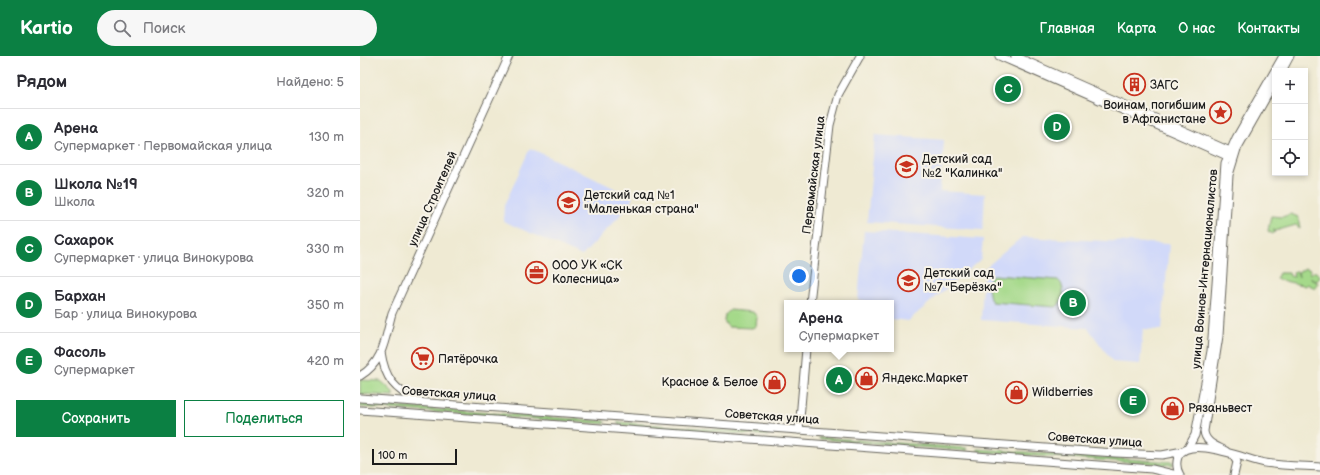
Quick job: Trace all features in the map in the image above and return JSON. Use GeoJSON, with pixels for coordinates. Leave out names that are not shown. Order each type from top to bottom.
{"type":"FeatureCollection","features":[{"type":"Feature","properties":{"kind":"main road","name":"улица Строителей"},"geometry":{"type":"LineString","coordinates":[[360,376],[374,366],[381,352],[392,313],[509,56]]}},
{"type":"Feature","properties":{"kind":"main road","name":"Первомайская улица"},"geometry":{"type":"LineString","coordinates":[[810,300],[818,218],[830,125],[838,95],[860,56]]}},
{"type":"Feature","properties":{"kind":"main road"},"geometry":{"type":"LineString","coordinates":[[999,56],[1016,59],[1230,154]]}},
{"type":"Feature","properties":{"kind":"main road","name":"улица Воинов-Интернационалистов"},"geometry":{"type":"LineString","coordinates":[[1230,453],[1210,442],[1206,438],[1204,431],[1216,366],[1219,289],[1230,154],[1268,88],[1283,56]]}},
{"type":"Feature","properties":{"kind":"main road"},"geometry":{"type":"LineString","coordinates":[[1284,68],[1290,56]]}},
{"type":"Feature","properties":{"kind":"main road","name":"улица Воинов-Интернационалистов"},"geometry":{"type":"LineString","coordinates":[[1268,88],[1272,85]]}},
{"type":"Feature","properties":{"kind":"main road","name":"улица Воинов-Интернационалистов"},"geometry":{"type":"LineString","coordinates":[[1178,475],[1177,460],[1195,435],[1207,374],[1219,289]]}},
{"type":"Feature","properties":{"kind":"main road","name":"улица Строителей"},"geometry":{"type":"LineString","coordinates":[[381,352],[383,367],[392,384],[401,392],[419,402]]}},
{"type":"Feature","properties":{"kind":"main road"},"geometry":{"type":"LineString","coordinates":[[798,442],[806,352]]}},
{"type":"Feature","properties":{"kind":"main road","name":"Советская улица"},"geometry":{"type":"LineString","coordinates":[[360,398],[1153,455],[1185,450],[1218,450],[1230,453]]}},
{"type":"Feature","properties":{"kind":"main road","name":"Советская улица"},"geometry":{"type":"LineString","coordinates":[[360,410],[1152,469],[1178,475]]}},
{"type":"Feature","properties":{"kind":"main road"},"geometry":{"type":"LineString","coordinates":[[609,428],[610,416]]}},
{"type":"Feature","properties":{"kind":"main road"},"geometry":{"type":"LineString","coordinates":[[972,455],[973,443]]}},
{"type":"Feature","properties":{"kind":"main road"},"geometry":{"type":"LineString","coordinates":[[1230,453],[1263,463],[1320,467]]}},
{"type":"Feature","properties":{"kind":"main road"},"geometry":{"type":"LineString","coordinates":[[1230,453],[1236,462],[1234,475]]}},
{"type":"Feature","properties":{"kind":"shaded area","name":"Детский сад №2 \"Калинка\""},"geometry":{"type":"Polygon","coordinates":[[[875,135],[944,140],[940,191],[985,194],[983,230],[867,222],[875,135]]]}},
{"type":"Feature","properties":{"kind":"shaded area","name":"Детский сад №1 \"Маленькая страна\""},"geometry":{"type":"Polygon","coordinates":[[[530,148],[633,197],[628,207],[582,256],[503,221],[504,206],[530,148]]]}},
{"type":"Feature","properties":{"kind":"shaded area","name":"Детский сад №7 \"Берёзка\""},"geometry":{"type":"Polygon","coordinates":[[[864,231],[983,239],[981,259],[908,321],[894,319],[894,300],[858,300],[864,231]]]}},
{"type":"Feature","properties":{"kind":"shaded area"},"geometry":{"type":"Polygon","coordinates":[[[1022,237],[1169,244],[1162,330],[1143,329],[1140,364],[1113,362],[1088,328],[981,320],[984,269],[1022,237]]]}},
{"type":"Feature","properties":{"kind":"green space"},"geometry":{"type":"Polygon","coordinates":[[[1291,214],[1298,217],[1300,228],[1296,225],[1275,231],[1272,229],[1275,232],[1273,234],[1268,231],[1271,216],[1282,217],[1291,214]]]}},
{"type":"Feature","properties":{"kind":"green space"},"geometry":{"type":"Polygon","coordinates":[[[1306,268],[1310,270],[1310,274],[1315,271],[1320,277],[1317,281],[1310,278],[1318,283],[1315,288],[1307,284],[1306,286],[1276,279],[1279,273],[1289,273],[1290,276],[1294,277],[1293,272],[1296,271],[1299,277],[1298,272],[1306,268]]]}},
{"type":"Feature","properties":{"kind":"green space"},"geometry":{"type":"Polygon","coordinates":[[[994,275],[1058,280],[1061,283],[1063,290],[1061,302],[1056,307],[992,302],[988,289],[990,278],[994,275]]]}},
{"type":"Feature","properties":{"kind":"green space"},"geometry":{"type":"Polygon","coordinates":[[[730,310],[753,312],[757,317],[756,326],[752,328],[728,327],[724,321],[725,315],[730,310]]]}},
{"type":"Feature","properties":{"kind":"green space"},"geometry":{"type":"Polygon","coordinates":[[[360,380],[381,381],[393,392],[393,396],[360,394],[360,380]]]}},
{"type":"Feature","properties":{"kind":"green space"},"geometry":{"type":"Polygon","coordinates":[[[360,404],[605,421],[605,424],[360,407],[360,404]]]}},
{"type":"Feature","properties":{"kind":"green space"},"geometry":{"type":"Polygon","coordinates":[[[618,422],[768,433],[768,436],[618,425],[618,422]]]}},
{"type":"Feature","properties":{"kind":"green space"},"geometry":{"type":"Polygon","coordinates":[[[819,437],[967,448],[967,451],[819,439],[819,437]]]}},
{"type":"Feature","properties":{"kind":"green space"},"geometry":{"type":"Polygon","coordinates":[[[978,449],[1173,462],[1173,465],[978,452],[978,449]]]}},
{"type":"Feature","properties":{"kind":"place","name":"ЗАГС"},"geometry":{"type":"Point","coordinates":[1135,85]}},
{"type":"Feature","properties":{"kind":"place","name":"Сахарок"},"geometry":{"type":"Point","coordinates":[1008,89]}},
{"type":"Feature","properties":{"kind":"place","name":"Воинам, погибшим в Афганистане"},"geometry":{"type":"Point","coordinates":[1221,112]}},
{"type":"Feature","properties":{"kind":"place","name":"Бархан"},"geometry":{"type":"Point","coordinates":[1057,127]}},
{"type":"Feature","properties":{"kind":"place","name":"Детский сад №2 \"Калинка\""},"geometry":{"type":"Point","coordinates":[907,166]}},
{"type":"Feature","properties":{"kind":"place","name":"Детский сад №1 \"Маленькая страна\""},"geometry":{"type":"Point","coordinates":[568,202]}},
{"type":"Feature","properties":{"kind":"place","name":"ООО УК «СК Колесница»"},"geometry":{"type":"Point","coordinates":[537,272]}},
{"type":"Feature","properties":{"kind":"place","name":"Детский сад №7 \"Берёзка\""},"geometry":{"type":"Point","coordinates":[908,280]}},
{"type":"Feature","properties":{"kind":"place","name":"Школа №19"},"geometry":{"type":"Point","coordinates":[1073,303]}},
{"type":"Feature","properties":{"kind":"place","name":"Пятёрочка"},"geometry":{"type":"Point","coordinates":[422,359]}},
{"type":"Feature","properties":{"kind":"place","name":"Яндекс.Маркет"},"geometry":{"type":"Point","coordinates":[867,378]}},
{"type":"Feature","properties":{"kind":"place","name":"Арена"},"geometry":{"type":"Point","coordinates":[839,380]}},
{"type":"Feature","properties":{"kind":"place","name":"Красное & Белое"},"geometry":{"type":"Point","coordinates":[774,382]}},
{"type":"Feature","properties":{"kind":"place","name":"Wildberries"},"geometry":{"type":"Point","coordinates":[1016,392]}},
{"type":"Feature","properties":{"kind":"place","name":"Фасоль"},"geometry":{"type":"Point","coordinates":[1133,401]}},
{"type":"Feature","properties":{"kind":"place","name":"Рязаньвест"},"geometry":{"type":"Point","coordinates":[1173,408]}}]}
